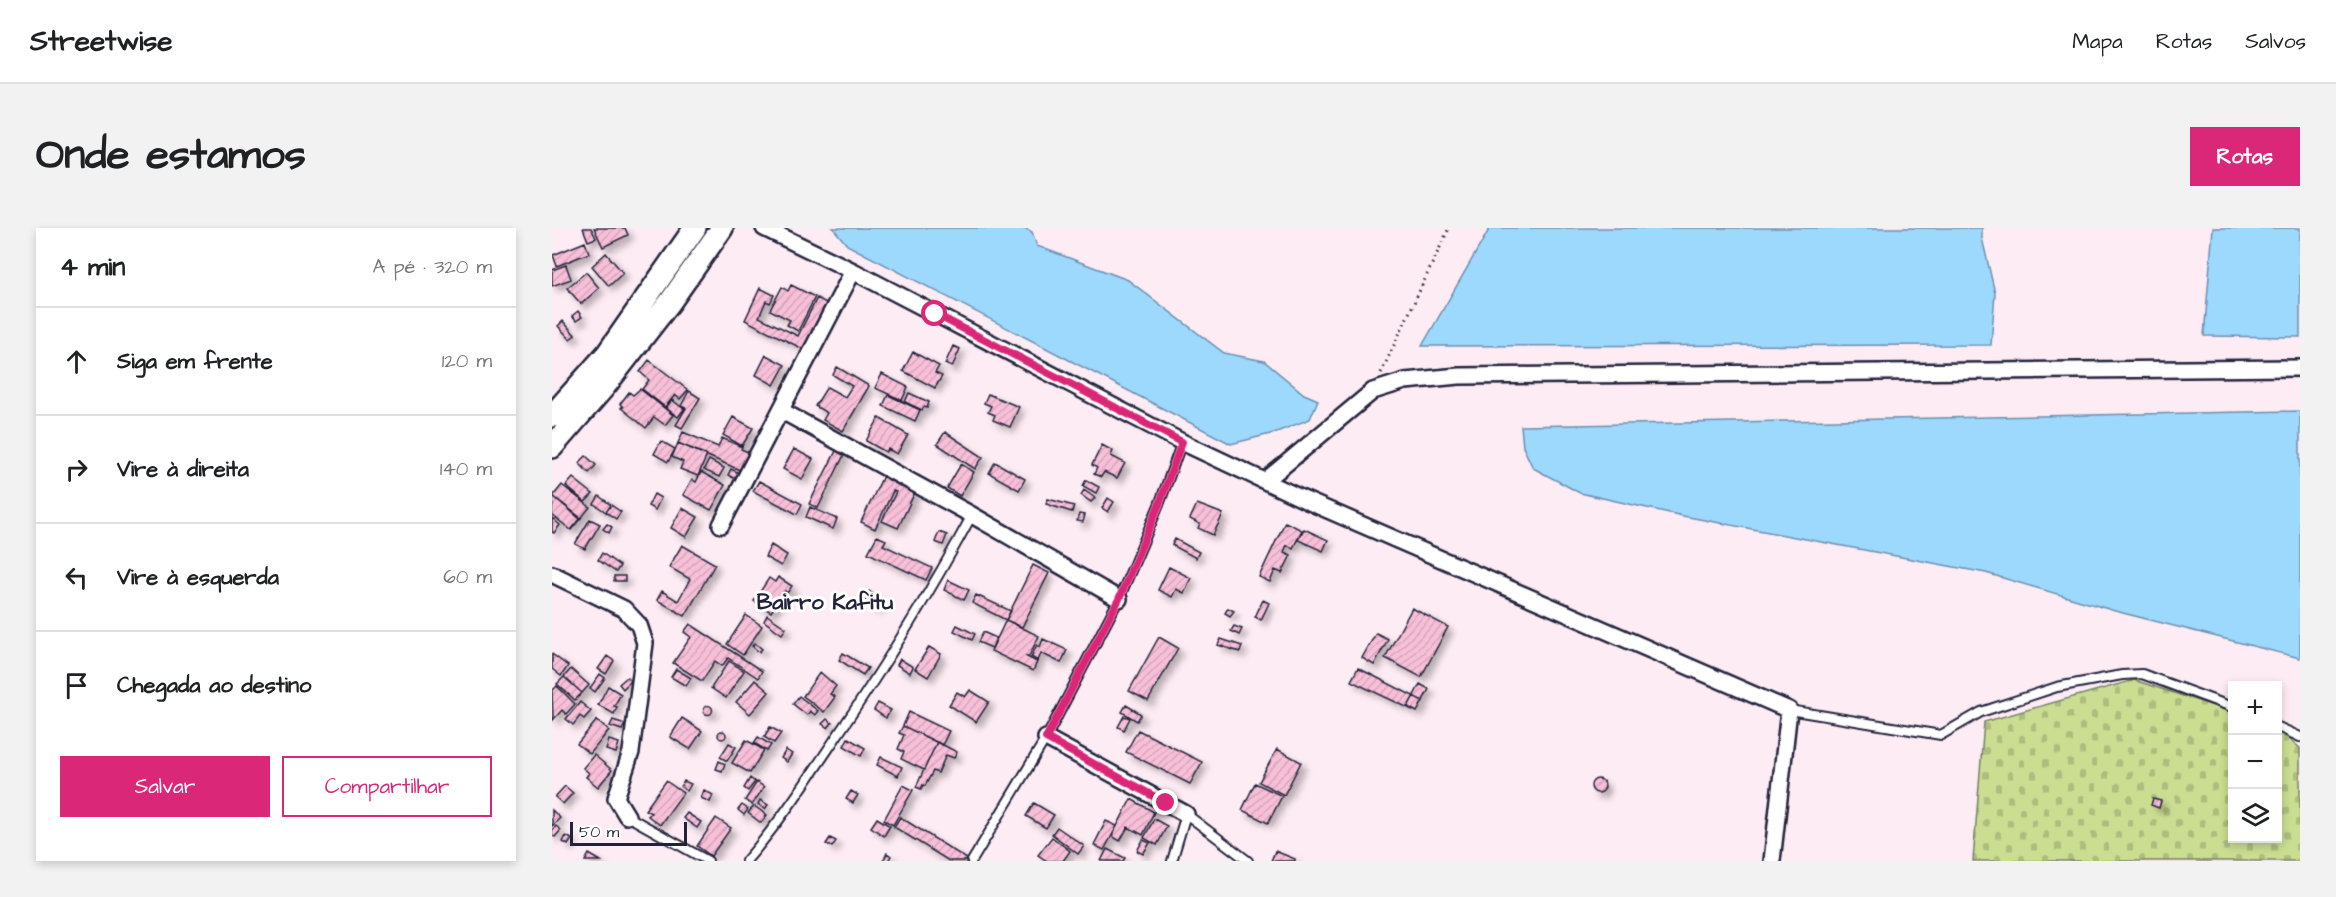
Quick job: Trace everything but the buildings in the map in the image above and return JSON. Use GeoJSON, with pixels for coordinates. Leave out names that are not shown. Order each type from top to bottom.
{"type":"FeatureCollection","features":[{"type":"Feature","properties":{"kind":"main road"},"geometry":{"type":"LineString","coordinates":[[552,416],[607,354],[694,228]]}},
{"type":"Feature","properties":{"kind":"main road"},"geometry":{"type":"LineString","coordinates":[[558,442],[670,302],[722,228]]}},
{"type":"Feature","properties":{"kind":"street"},"geometry":{"type":"LineString","coordinates":[[764,228],[853,271],[1182,442],[1265,481],[1790,710],[1772,861]]}},
{"type":"Feature","properties":{"kind":"street"},"geometry":{"type":"LineString","coordinates":[[721,525],[853,271]]}},
{"type":"Feature","properties":{"kind":"street"},"geometry":{"type":"LineString","coordinates":[[1265,481],[1373,391],[1405,381],[1459,376],[2300,368]]}},
{"type":"Feature","properties":{"kind":"street"},"geometry":{"type":"LineString","coordinates":[[782,411],[1119,599]]}},
{"type":"Feature","properties":{"kind":"street"},"geometry":{"type":"LineString","coordinates":[[552,454],[558,442]]}},
{"type":"Feature","properties":{"kind":"street"},"geometry":{"type":"LineString","coordinates":[[552,574],[624,609],[639,625],[645,643],[631,752],[616,798],[627,816]]}},
{"type":"Feature","properties":{"kind":"street"},"geometry":{"type":"LineString","coordinates":[[1046,738],[1186,814]]}},
{"type":"Feature","properties":{"kind":"lane"},"geometry":{"type":"LineString","coordinates":[[972,861],[1046,738],[1119,599],[1159,505],[1182,442]]}},
{"type":"Feature","properties":{"kind":"lane"},"geometry":{"type":"LineString","coordinates":[[746,861],[777,825],[859,704],[937,581],[972,515]]}},
{"type":"Feature","properties":{"kind":"lane"},"geometry":{"type":"LineString","coordinates":[[1790,710],[1941,735],[1982,712],[2057,687],[2122,675],[2142,674],[2228,706]]}},
{"type":"Feature","properties":{"kind":"lane"},"geometry":{"type":"LineString","coordinates":[[2282,729],[2300,737]]}},
{"type":"Feature","properties":{"kind":"lane"},"geometry":{"type":"LineString","coordinates":[[1172,861],[1186,814],[1248,861]]}},
{"type":"Feature","properties":{"kind":"lane"},"geometry":{"type":"LineString","coordinates":[[627,816],[708,861]]}},
{"type":"Feature","properties":{"kind":"path"},"geometry":{"type":"LineString","coordinates":[[1373,391],[1449,228]]}},
{"type":"Feature","properties":{"kind":"green space"},"geometry":{"type":"Polygon","coordinates":[[[2134,680],[2228,711],[2228,843],[2282,843],[2282,732],[2300,748],[2300,861],[1973,861],[1984,722],[2134,680]]]}},
{"type":"Feature","properties":{"kind":"water"},"geometry":{"type":"Polygon","coordinates":[[[833,228],[1025,228],[1032,232],[1037,246],[1128,280],[1224,353],[1264,361],[1304,394],[1318,400],[1310,419],[1274,433],[1231,444],[847,245],[833,228]]]}},
{"type":"Feature","properties":{"kind":"water"},"geometry":{"type":"Polygon","coordinates":[[[1490,228],[1982,228],[1982,238],[1995,293],[1991,345],[1422,346],[1490,228]]]}},
{"type":"Feature","properties":{"kind":"water"},"geometry":{"type":"Polygon","coordinates":[[[2213,228],[2300,228],[2300,337],[2204,336],[2213,228]]]}},
{"type":"Feature","properties":{"kind":"water"},"geometry":{"type":"Polygon","coordinates":[[[2300,411],[2300,658],[2115,611],[1986,573],[1683,516],[1580,493],[1533,468],[1523,447],[1521,426],[2300,411]]]}},
{"type":"Feature","properties":{"kind":"district","name":"Bairro Kafitu"},"geometry":{"type":"Point","coordinates":[825,601]}},
{"type":"Feature","properties":{"kind":"route"},"geometry":{"type":"LineString","coordinates":[[935,314],[1182,442],[1159,505],[1119,599],[1046,738],[1166,803]]}}]}
